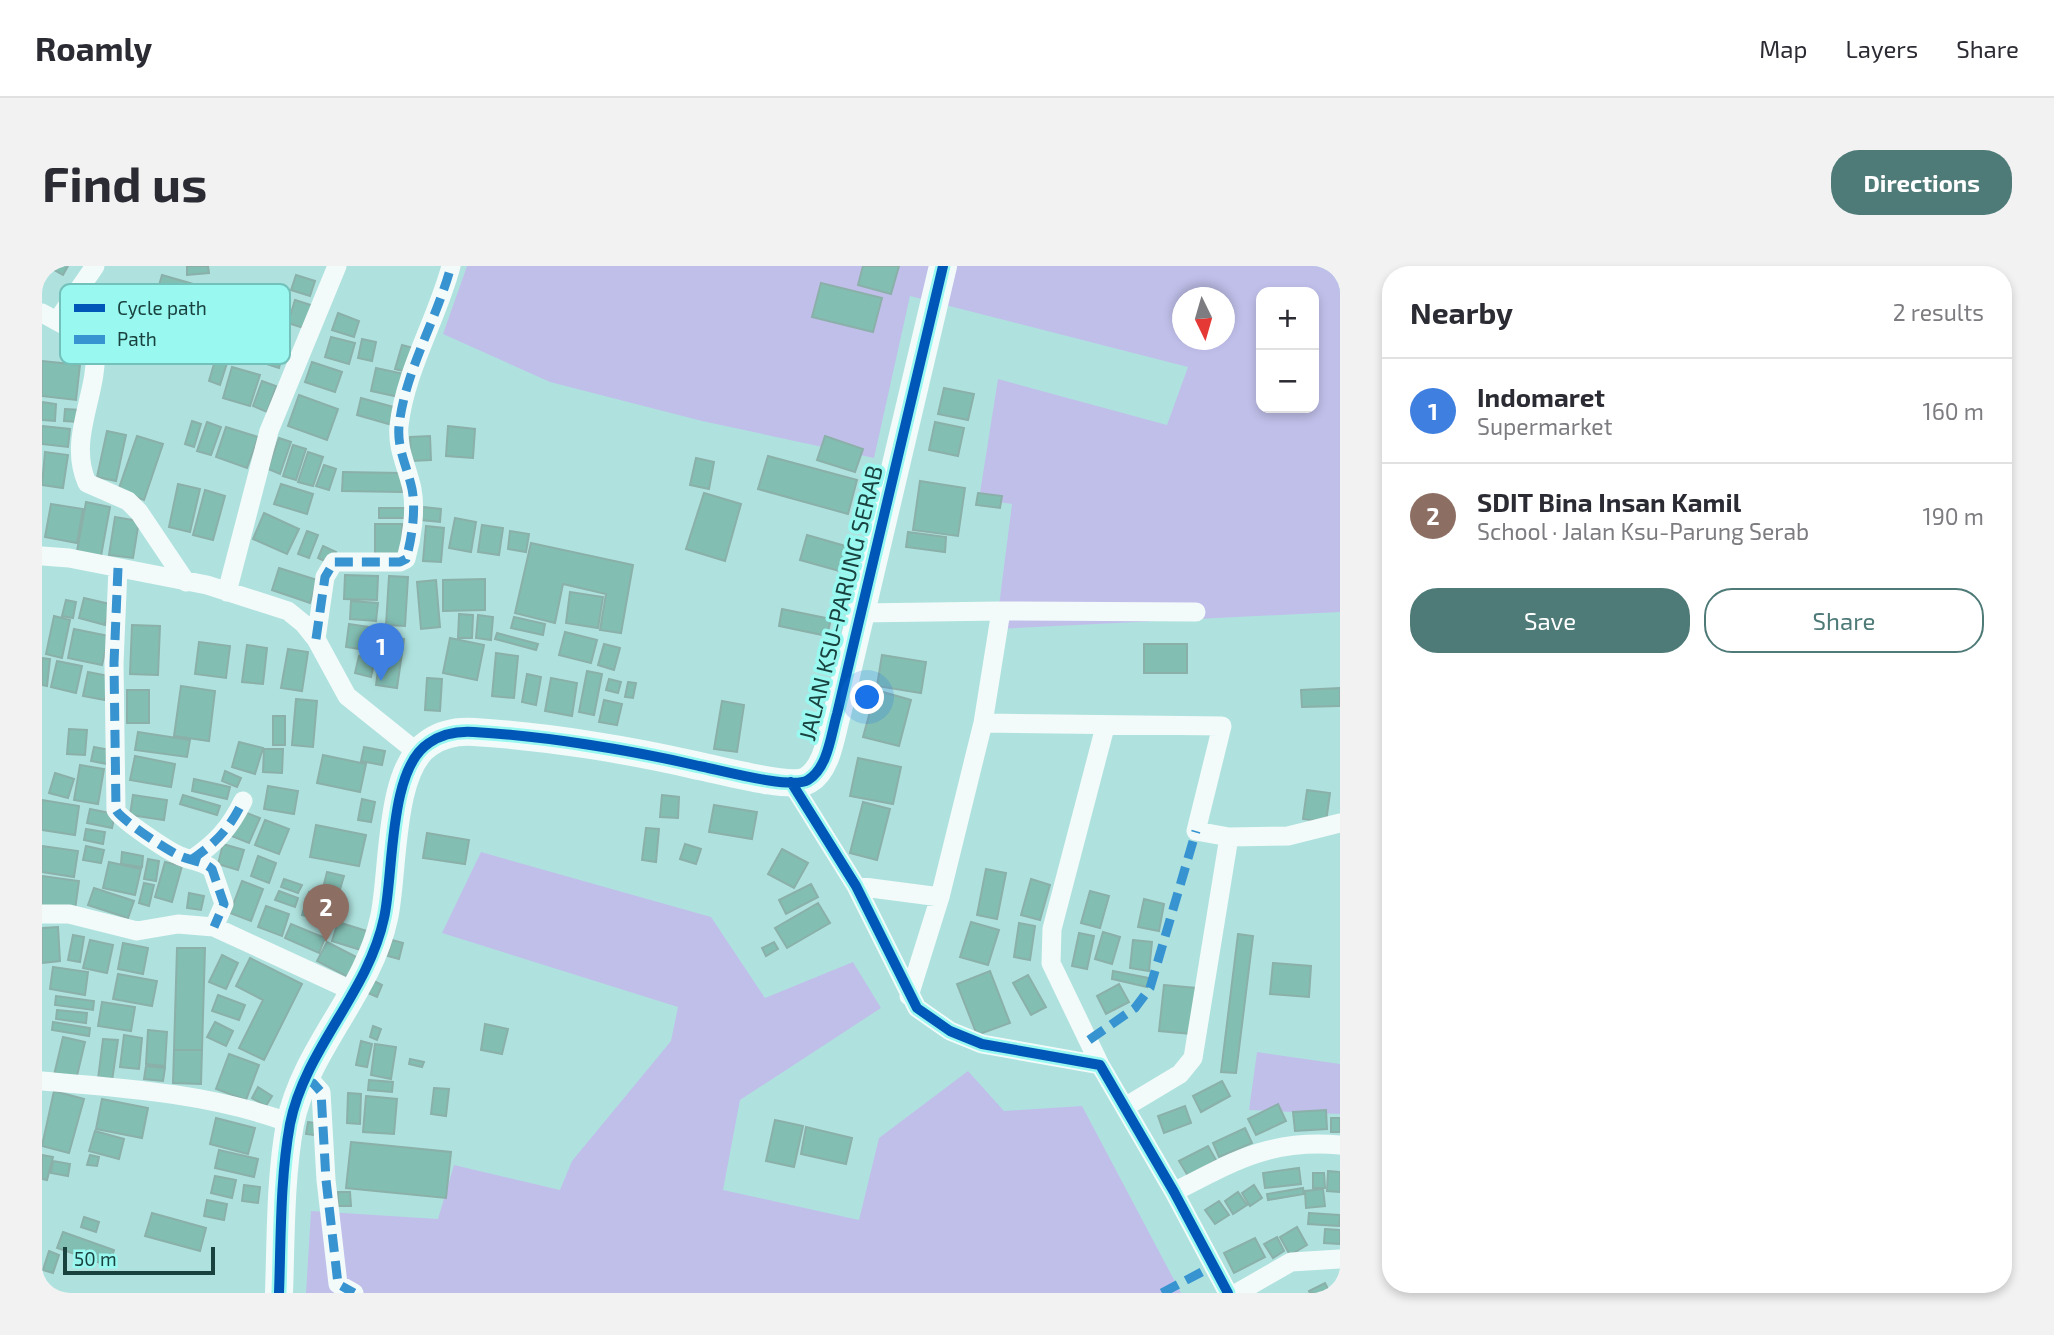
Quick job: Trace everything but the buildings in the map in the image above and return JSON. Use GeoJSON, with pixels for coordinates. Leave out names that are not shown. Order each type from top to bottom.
{"type":"FeatureCollection","features":[{"type":"Feature","properties":{"kind":"street"},"geometry":{"type":"LineString","coordinates":[[79,284],[95,266]]}},
{"type":"Feature","properties":{"kind":"street"},"geometry":{"type":"LineString","coordinates":[[227,592],[269,431],[337,266]]}},
{"type":"Feature","properties":{"kind":"street"},"geometry":{"type":"LineString","coordinates":[[316,639],[325,577],[334,562],[400,562],[407,555],[413,502],[401,456],[400,423],[404,398],[438,311],[451,266]]}},
{"type":"Feature","properties":{"kind":"street","name":"JALAN KSU-PARUNG SERAB"},"geometry":{"type":"LineString","coordinates":[[790,782],[804,782],[821,766],[943,266]]}},
{"type":"Feature","properties":{"kind":"street"},"geometry":{"type":"LineString","coordinates":[[92,364],[81,433],[82,461],[87,482],[128,501],[139,512],[186,582]]}},
{"type":"Feature","properties":{"kind":"street"},"geometry":{"type":"LineString","coordinates":[[42,556],[186,582],[288,611],[304,624],[316,639],[347,696],[418,753]]}},
{"type":"Feature","properties":{"kind":"street"},"geometry":{"type":"LineString","coordinates":[[118,568],[114,663],[116,810],[125,822],[212,869],[224,904],[214,927]]}},
{"type":"Feature","properties":{"kind":"street"},"geometry":{"type":"LineString","coordinates":[[909,996],[940,897],[983,723],[1000,611]]}},
{"type":"Feature","properties":{"kind":"street"},"geometry":{"type":"LineString","coordinates":[[860,613],[1196,612]]}},
{"type":"Feature","properties":{"kind":"street"},"geometry":{"type":"LineString","coordinates":[[983,723],[1105,727],[1222,726],[1196,831],[1229,837],[1287,836],[1340,823]]}},
{"type":"Feature","properties":{"kind":"street"},"geometry":{"type":"LineString","coordinates":[[1105,727],[1052,929],[1049,950],[1051,963],[1100,1065],[1174,1192],[1228,1293]]}},
{"type":"Feature","properties":{"kind":"street"},"geometry":{"type":"LineString","coordinates":[[279,1293],[282,1214],[290,1124],[306,1080],[355,992],[384,922],[403,786],[418,753],[441,736],[474,732],[659,757],[755,778],[790,782],[856,886],[917,1008],[950,1031],[982,1044],[1100,1065]]}},
{"type":"Feature","properties":{"kind":"street"},"geometry":{"type":"LineString","coordinates":[[191,860],[216,842],[231,825],[243,800]]}},
{"type":"Feature","properties":{"kind":"street"},"geometry":{"type":"LineString","coordinates":[[1125,1107],[1180,1074],[1194,1058],[1229,837]]}},
{"type":"Feature","properties":{"kind":"street"},"geometry":{"type":"LineString","coordinates":[[856,886],[940,897]]}},
{"type":"Feature","properties":{"kind":"street"},"geometry":{"type":"LineString","coordinates":[[42,914],[69,914],[137,931],[178,924],[214,927],[355,992]]}},
{"type":"Feature","properties":{"kind":"street"},"geometry":{"type":"LineString","coordinates":[[306,1080],[321,1092],[326,1180],[338,1284],[354,1293]]}},
{"type":"Feature","properties":{"kind":"street"},"geometry":{"type":"LineString","coordinates":[[42,1081],[192,1099],[256,1111],[290,1124]]}},
{"type":"Feature","properties":{"kind":"street"},"geometry":{"type":"LineString","coordinates":[[1174,1192],[1232,1162],[1268,1148],[1340,1145]]}},
{"type":"Feature","properties":{"kind":"street"},"geometry":{"type":"LineString","coordinates":[[1237,1293],[1291,1262],[1340,1259]]}},
{"type":"Feature","properties":{"kind":"shaded area"},"geometry":{"type":"Polygon","coordinates":[[[467,266],[1340,266],[1340,612],[996,629],[1012,504],[979,499],[998,379],[1167,425],[1188,367],[910,296],[874,458],[702,421],[550,382],[443,334],[467,266]]]}},
{"type":"Feature","properties":{"kind":"shaded area"},"geometry":{"type":"Polygon","coordinates":[[[481,852],[711,917],[765,998],[853,962],[881,1008],[740,1100],[723,1190],[859,1220],[879,1138],[968,1071],[1004,1111],[1082,1106],[1181,1293],[306,1293],[311,1211],[438,1219],[454,1165],[560,1190],[572,1161],[671,1041],[678,1007],[442,933],[481,852]]]}},
{"type":"Feature","properties":{"kind":"shaded area"},"geometry":{"type":"Polygon","coordinates":[[[1257,1052],[1340,1064],[1340,1114],[1249,1110],[1257,1052]]]}},
{"type":"Feature","properties":{"kind":"marked path"},"geometry":{"type":"LineString","coordinates":[[316,639],[325,577],[334,562],[400,562],[406,559],[414,506],[399,442],[402,406],[414,365],[451,266]]}},
{"type":"Feature","properties":{"kind":"marked path"},"geometry":{"type":"LineString","coordinates":[[118,568],[114,663],[116,810],[166,848],[212,869],[224,904],[214,927]]}},
{"type":"Feature","properties":{"kind":"marked path"},"geometry":{"type":"LineString","coordinates":[[191,860],[222,834],[243,801]]}},
{"type":"Feature","properties":{"kind":"marked path"},"geometry":{"type":"LineString","coordinates":[[1089,1040],[1135,1008],[1150,988],[1196,831]]}},
{"type":"Feature","properties":{"kind":"marked path"},"geometry":{"type":"LineString","coordinates":[[306,1081],[313,1083],[321,1092],[326,1180],[338,1284],[354,1293]]}},
{"type":"Feature","properties":{"kind":"marked path"},"geometry":{"type":"LineString","coordinates":[[1162,1293],[1213,1266]]}},
{"type":"Feature","properties":{"kind":"cycle path"},"geometry":{"type":"LineString","coordinates":[[279,1293],[283,1187],[290,1124],[309,1071],[365,971],[376,945],[387,899],[399,798],[406,775],[416,756],[439,737],[474,732],[616,749],[787,783],[808,780],[815,775],[830,741],[943,266]]}},
{"type":"Feature","properties":{"kind":"cycle path"},"geometry":{"type":"LineString","coordinates":[[791,782],[856,886],[917,1008],[950,1031],[982,1044],[1100,1065],[1174,1192],[1228,1293]]}},
{"type":"Feature","properties":{"kind":"place","name":"Indomaret"},"geometry":{"type":"Point","coordinates":[381,681]}},
{"type":"Feature","properties":{"kind":"place","name":"SDIT Bina Insan Kamil"},"geometry":{"type":"Point","coordinates":[326,942]}}]}
